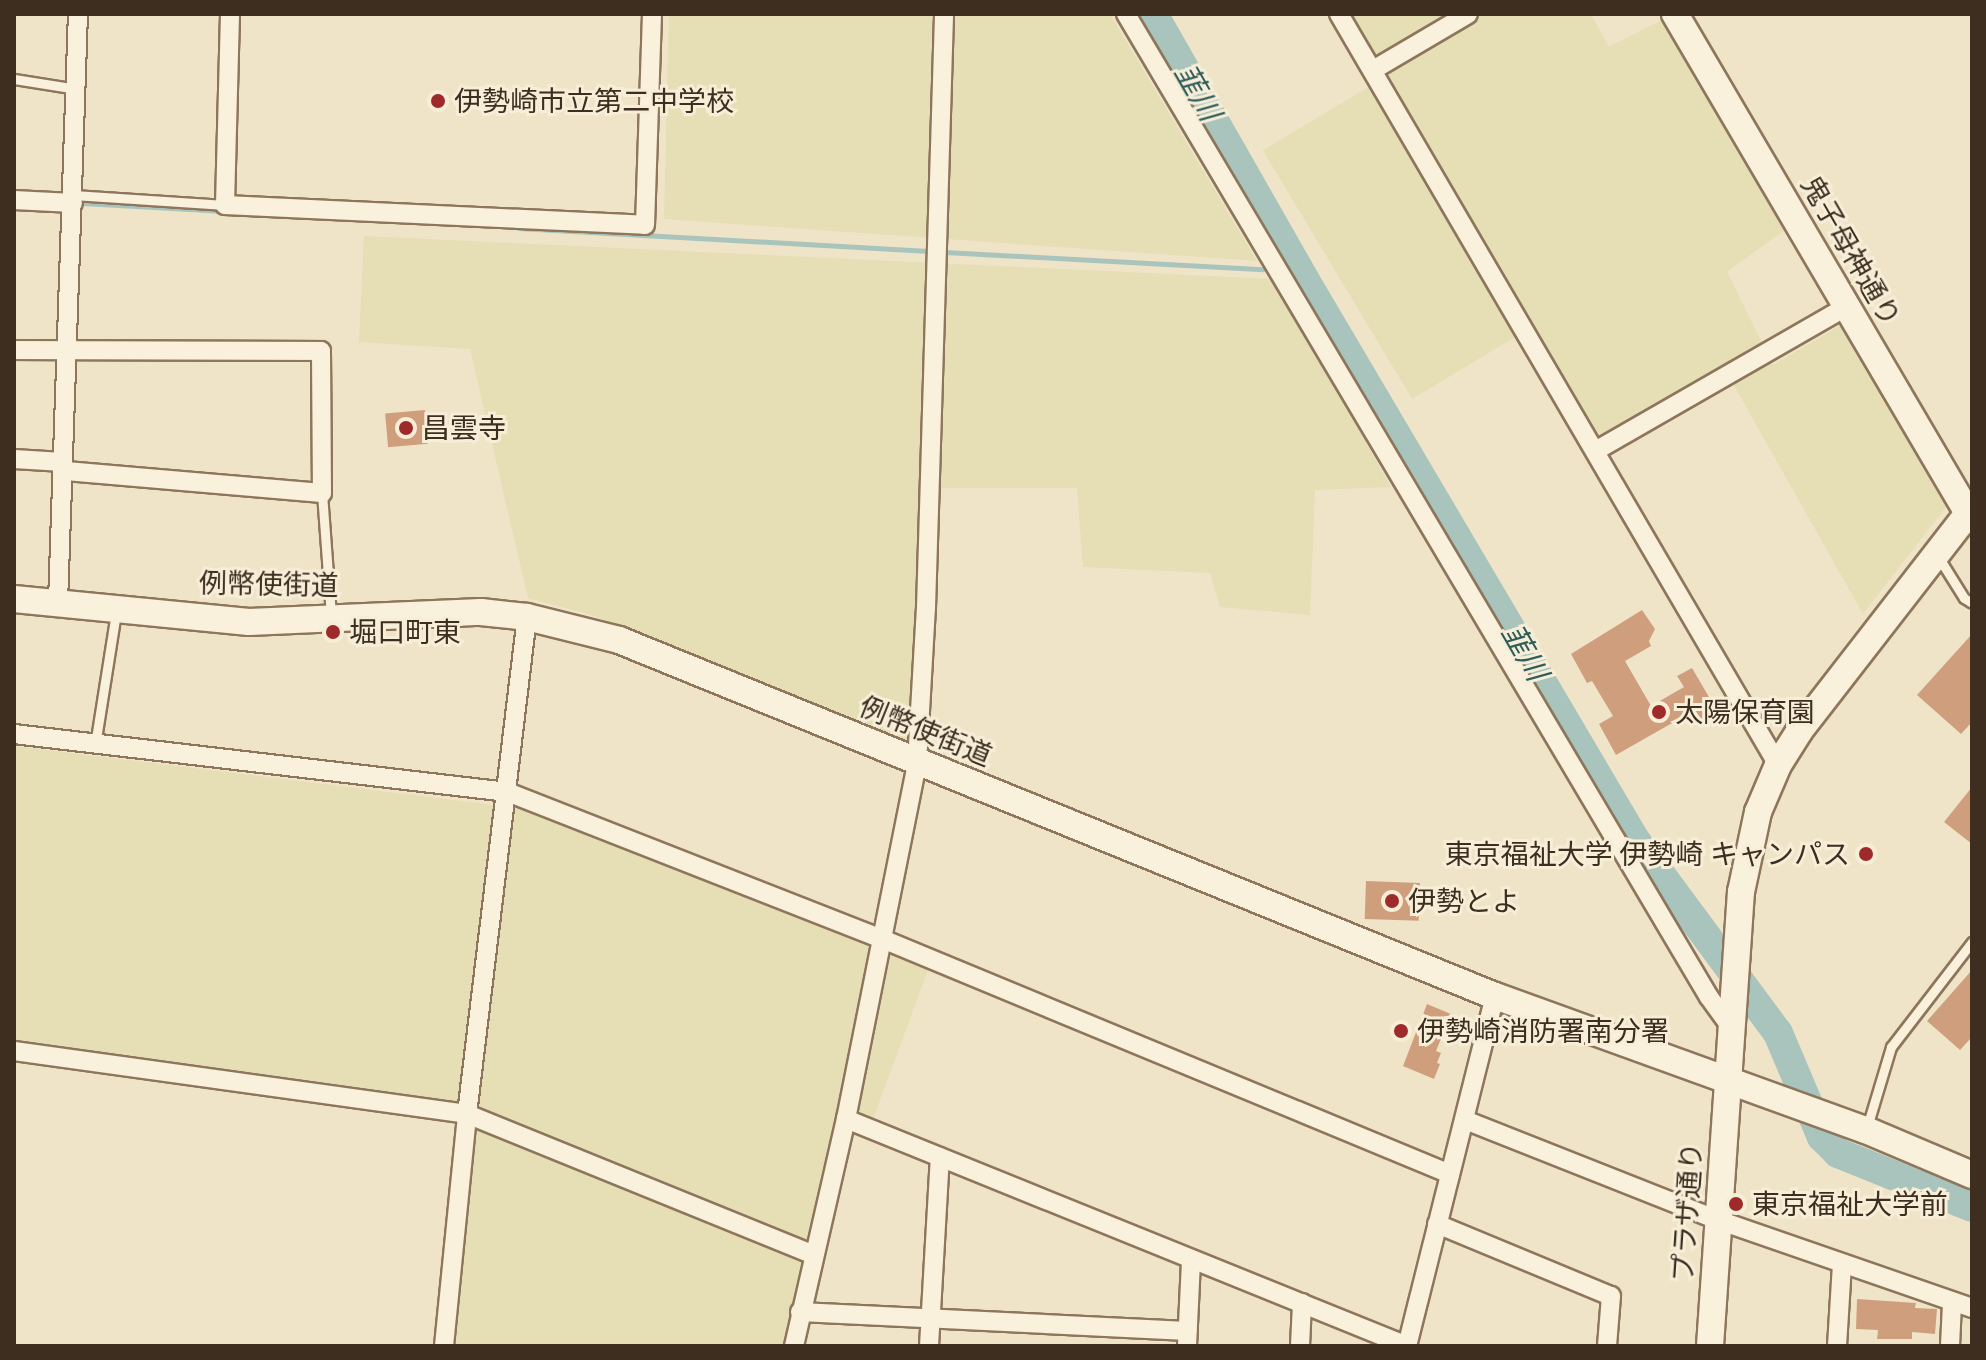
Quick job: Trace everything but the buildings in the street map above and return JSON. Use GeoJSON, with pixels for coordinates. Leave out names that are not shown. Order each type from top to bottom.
{"type":"FeatureCollection","features":[{"type":"Feature","properties":{"kind":"main road","name":"鬼子母神通り"},"geometry":{"type":"LineString","coordinates":[[1675,14],[1971,514]]}},
{"type":"Feature","properties":{"kind":"main road","name":"プラザ通り"},"geometry":{"type":"LineString","coordinates":[[1710,1346],[1738,950],[1748,852],[1758,812],[1778,765],[1800,730],[1937,553],[1971,514]]}},
{"type":"Feature","properties":{"kind":"main road","name":"例幣使街道"},"geometry":{"type":"LineString","coordinates":[[14,599],[249,622],[442,612],[527,617],[619,640],[1495,996],[1854,1126]]}},
{"type":"Feature","properties":{"kind":"main road"},"geometry":{"type":"LineString","coordinates":[[1854,1126],[1972,1175]]}},
{"type":"Feature","properties":{"kind":"street"},"geometry":{"type":"LineString","coordinates":[[58,603],[69,352],[78,14]]}},
{"type":"Feature","properties":{"kind":"street"},"geometry":{"type":"LineString","coordinates":[[230,14],[225,205],[645,225],[652,14]]}},
{"type":"Feature","properties":{"kind":"street"},"geometry":{"type":"LineString","coordinates":[[794,1346],[812,1254],[846,1119],[917,763],[926,608],[944,14]]}},
{"type":"Feature","properties":{"kind":"street"},"geometry":{"type":"LineString","coordinates":[[1126,14],[1709,997],[1733,1030]]}},
{"type":"Feature","properties":{"kind":"street"},"geometry":{"type":"LineString","coordinates":[[1339,14],[1597,450],[1778,765]]}},
{"type":"Feature","properties":{"kind":"street"},"geometry":{"type":"LineString","coordinates":[[1373,70],[1468,14]]}},
{"type":"Feature","properties":{"kind":"street"},"geometry":{"type":"LineString","coordinates":[[14,200],[74,199]]}},
{"type":"Feature","properties":{"kind":"street"},"geometry":{"type":"LineString","coordinates":[[1597,450],[1846,307]]}},
{"type":"Feature","properties":{"kind":"street"},"geometry":{"type":"LineString","coordinates":[[14,350],[321,351],[322,493],[14,459]]}},
{"type":"Feature","properties":{"kind":"street"},"geometry":{"type":"LineString","coordinates":[[444,1346],[467,1114],[527,617]]}},
{"type":"Feature","properties":{"kind":"street"},"geometry":{"type":"LineString","coordinates":[[14,734],[507,792],[880,938],[1450,1174]]}},
{"type":"Feature","properties":{"kind":"street"},"geometry":{"type":"LineString","coordinates":[[846,1119],[1407,1346],[1495,996]]}},
{"type":"Feature","properties":{"kind":"street"},"geometry":{"type":"LineString","coordinates":[[14,1051],[467,1114],[812,1254]]}},
{"type":"Feature","properties":{"kind":"street"},"geometry":{"type":"LineString","coordinates":[[1465,1120],[1718,1220],[1972,1308]]}},
{"type":"Feature","properties":{"kind":"street"},"geometry":{"type":"LineString","coordinates":[[929,1346],[940,1157]]}},
{"type":"Feature","properties":{"kind":"street"},"geometry":{"type":"LineString","coordinates":[[1437,1224],[1611,1296],[1607,1346]]}},
{"type":"Feature","properties":{"kind":"street"},"geometry":{"type":"LineString","coordinates":[[800,1312],[930,1318],[1187,1338],[1191,1260]]}},
{"type":"Feature","properties":{"kind":"street"},"geometry":{"type":"LineString","coordinates":[[1837,1346],[1842,1264]]}},
{"type":"Feature","properties":{"kind":"street"},"geometry":{"type":"LineString","coordinates":[[1300,1346],[1302,1303]]}},
{"type":"Feature","properties":{"kind":"street"},"geometry":{"type":"LineString","coordinates":[[1950,1346],[1952,1303]]}},
{"type":"Feature","properties":{"kind":"lane"},"geometry":{"type":"LineString","coordinates":[[14,79],[77,89]]}},
{"type":"Feature","properties":{"kind":"lane"},"geometry":{"type":"LineString","coordinates":[[74,199],[225,205]]}},
{"type":"Feature","properties":{"kind":"lane"},"geometry":{"type":"LineString","coordinates":[[322,493],[332,619]]}},
{"type":"Feature","properties":{"kind":"lane"},"geometry":{"type":"LineString","coordinates":[[1937,553],[1964,598],[1972,603]]}},
{"type":"Feature","properties":{"kind":"lane"},"geometry":{"type":"LineString","coordinates":[[95,745],[117,608]]}},
{"type":"Feature","properties":{"kind":"lane"},"geometry":{"type":"LineString","coordinates":[[1854,1126],[1891,1047],[1972,942]]}},
{"type":"Feature","properties":{"kind":"shaded area"},"geometry":{"type":"Polygon","coordinates":[[[669,14],[1110,14],[1257,261],[664,219],[669,14]]]}},
{"type":"Feature","properties":{"kind":"shaded area"},"geometry":{"type":"Polygon","coordinates":[[[1347,14],[1591,14],[1609,47],[1668,17],[1789,227],[1727,272],[1773,365],[1848,321],[1946,507],[1863,614],[1724,368],[1599,446],[1347,14]]]}},
{"type":"Feature","properties":{"kind":"shaded area"},"geometry":{"type":"Polygon","coordinates":[[[1370,86],[1519,335],[1412,399],[1263,150],[1370,86]]]}},
{"type":"Feature","properties":{"kind":"shaded area"},"geometry":{"type":"Polygon","coordinates":[[[364,236],[1274,279],[1391,487],[1315,490],[1310,615],[1220,607],[1210,573],[1083,567],[1077,488],[936,488],[910,743],[592,615],[528,598],[470,349],[359,342],[364,236]]]}},
{"type":"Feature","properties":{"kind":"shaded area"},"geometry":{"type":"Polygon","coordinates":[[[14,746],[519,808],[928,970],[872,1122],[840,1112],[788,1346],[444,1346],[463,1108],[14,1041],[14,746]]]}},
{"type":"Feature","properties":{"kind":"waterway","name":"韮川"},"geometry":{"type":"LineString","coordinates":[[1153,14],[1303,277],[1635,840],[1778,1033],[1822,1137],[1838,1153],[1972,1207]]}},
{"type":"Feature","properties":{"kind":"waterway"},"geometry":{"type":"LineString","coordinates":[[82,203],[225,211]]}},
{"type":"Feature","properties":{"kind":"waterway"},"geometry":{"type":"LineString","coordinates":[[518,228],[928,251]]}},
{"type":"Feature","properties":{"kind":"waterway"},"geometry":{"type":"LineString","coordinates":[[945,252],[1263,269]]}},
{"type":"Feature","properties":{"kind":"waterway"},"geometry":{"type":"LineString","coordinates":[[1283,264],[1294,261]]}},
{"type":"Feature","properties":{"kind":"place","name":"伊勢崎市立第二中学校"},"geometry":{"type":"Point","coordinates":[438,101]}},
{"type":"Feature","properties":{"kind":"place","name":"昌雲寺"},"geometry":{"type":"Point","coordinates":[406,428]}},
{"type":"Feature","properties":{"kind":"place","name":"堀口町東"},"geometry":{"type":"Point","coordinates":[333,632]}},
{"type":"Feature","properties":{"kind":"place","name":"太陽保育園"},"geometry":{"type":"Point","coordinates":[1659,712]}},
{"type":"Feature","properties":{"kind":"place","name":"東京福祉大学 伊勢崎 キャンパス"},"geometry":{"type":"Point","coordinates":[1866,854]}},
{"type":"Feature","properties":{"kind":"place","name":"伊勢とよ"},"geometry":{"type":"Point","coordinates":[1392,901]}},
{"type":"Feature","properties":{"kind":"place","name":"伊勢崎消防署南分署"},"geometry":{"type":"Point","coordinates":[1401,1031]}},
{"type":"Feature","properties":{"kind":"place","name":"東京福祉大学前"},"geometry":{"type":"Point","coordinates":[1736,1204]}}]}
